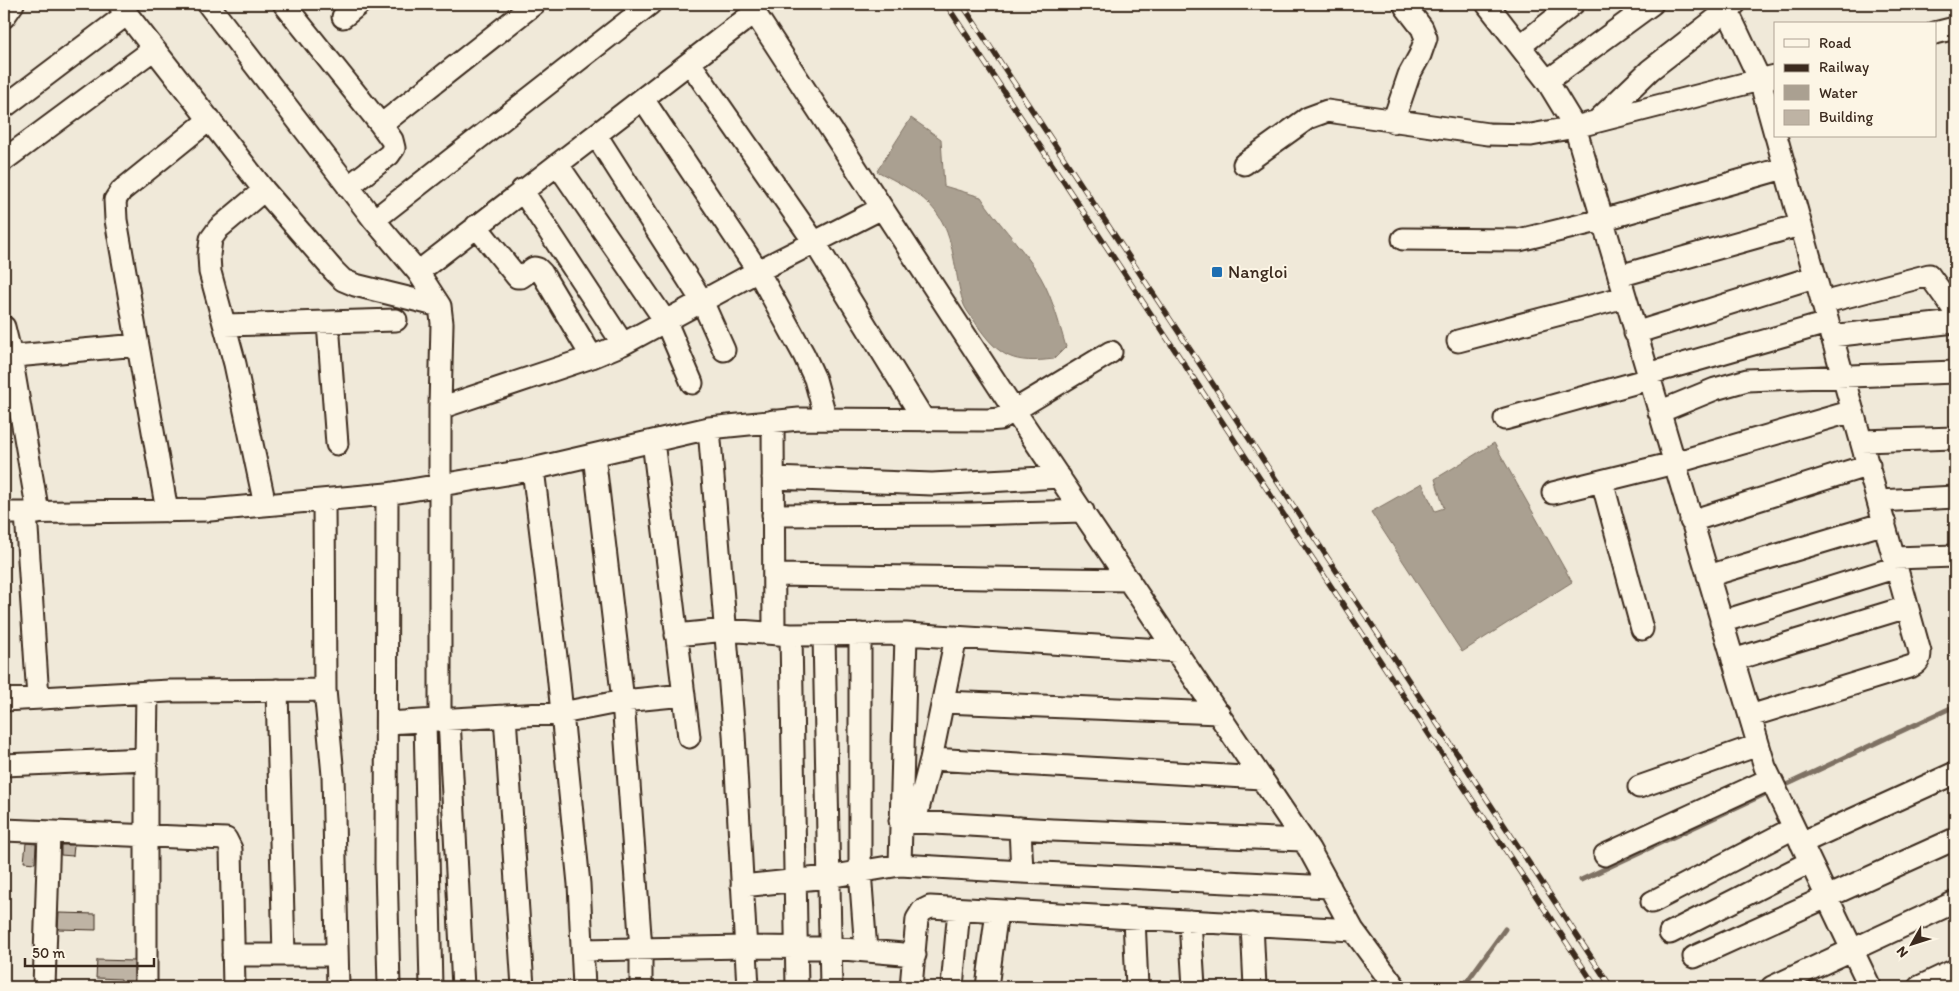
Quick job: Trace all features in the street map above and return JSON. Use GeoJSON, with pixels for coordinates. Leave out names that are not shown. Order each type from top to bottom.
{"type":"FeatureCollection","features":[{"type":"Feature","properties":{"kind":"street"},"geometry":{"type":"LineString","coordinates":[[4,17],[13,4]]}},
{"type":"Feature","properties":{"kind":"street"},"geometry":{"type":"LineString","coordinates":[[208,4],[348,187],[418,272],[440,306],[442,323],[438,720],[431,987]]}},
{"type":"Feature","properties":{"kind":"street"},"geometry":{"type":"LineString","coordinates":[[284,4],[392,140],[394,148],[389,155],[348,187]]}},
{"type":"Feature","properties":{"kind":"street"},"geometry":{"type":"LineString","coordinates":[[381,124],[534,4]]}},
{"type":"Feature","properties":{"kind":"street"},"geometry":{"type":"LineString","coordinates":[[374,220],[650,4]]}},
{"type":"Feature","properties":{"kind":"street"},"geometry":{"type":"LineString","coordinates":[[1520,46],[1573,4]]}},
{"type":"Feature","properties":{"kind":"street"},"geometry":{"type":"LineString","coordinates":[[1547,81],[1652,4]]}},
{"type":"Feature","properties":{"kind":"street"},"geometry":{"type":"LineString","coordinates":[[1489,5],[1547,81],[1575,127],[1758,745],[1770,779],[1870,987]]}},
{"type":"Feature","properties":{"kind":"street"},"geometry":{"type":"LineString","coordinates":[[1394,122],[1409,75],[1420,56],[1426,38],[1422,28],[1405,6]]}},
{"type":"Feature","properties":{"kind":"street"},"geometry":{"type":"LineString","coordinates":[[1598,120],[1650,70],[1728,6],[1768,78],[1774,121]]}},
{"type":"Feature","properties":{"kind":"street"},"geometry":{"type":"LineString","coordinates":[[418,272],[522,190],[558,165],[690,63],[752,8],[1014,410],[1303,840],[1353,930],[1394,987]]}},
{"type":"Feature","properties":{"kind":"street"},"geometry":{"type":"LineString","coordinates":[[4,107],[123,9],[264,190],[325,263],[343,280],[355,285],[440,306]]}},
{"type":"Feature","properties":{"kind":"street"},"geometry":{"type":"LineString","coordinates":[[4,160],[154,49]]}},
{"type":"Feature","properties":{"kind":"street"},"geometry":{"type":"LineString","coordinates":[[690,63],[815,243],[924,420]]}},
{"type":"Feature","properties":{"kind":"street"},"geometry":{"type":"LineString","coordinates":[[1244,164],[1308,118],[1327,111],[1488,134],[1531,135],[1575,127],[1768,78]]}},
{"type":"Feature","properties":{"kind":"street"},"geometry":{"type":"LineString","coordinates":[[643,99],[758,271],[804,355],[815,379],[826,419]]}},
{"type":"Feature","properties":{"kind":"street"},"geometry":{"type":"LineString","coordinates":[[168,511],[116,220],[115,200],[121,191],[210,119]]}},
{"type":"Feature","properties":{"kind":"street"},"geometry":{"type":"LineString","coordinates":[[596,136],[702,301],[724,350]]}},
{"type":"Feature","properties":{"kind":"street"},"geometry":{"type":"LineString","coordinates":[[1750,716],[1917,663],[1920,658],[1920,652],[1879,500],[1814,277],[1777,138]]}},
{"type":"Feature","properties":{"kind":"street"},"geometry":{"type":"LineString","coordinates":[[558,165],[666,322],[692,383]]}},
{"type":"Feature","properties":{"kind":"street"},"geometry":{"type":"LineString","coordinates":[[1403,239],[1519,240],[1602,220],[1784,168]]}},
{"type":"Feature","properties":{"kind":"street"},"geometry":{"type":"LineString","coordinates":[[264,190],[220,228],[211,239],[208,255],[210,272],[225,325],[265,505]]}},
{"type":"Feature","properties":{"kind":"street"},"geometry":{"type":"LineString","coordinates":[[522,190],[623,344]]}},
{"type":"Feature","properties":{"kind":"street"},"geometry":{"type":"LineString","coordinates":[[440,408],[592,358],[623,344],[758,271],[882,208]]}},
{"type":"Feature","properties":{"kind":"street"},"geometry":{"type":"LineString","coordinates":[[1619,276],[1800,225]]}},
{"type":"Feature","properties":{"kind":"street"},"geometry":{"type":"LineString","coordinates":[[476,226],[514,274],[521,277],[534,268],[542,273],[592,358]]}},
{"type":"Feature","properties":{"kind":"street"},"geometry":{"type":"LineString","coordinates":[[1505,419],[1827,321],[1929,275],[1955,311]]}},
{"type":"Feature","properties":{"kind":"street"},"geometry":{"type":"LineString","coordinates":[[1636,333],[1814,277]]}},
{"type":"Feature","properties":{"kind":"street"},"geometry":{"type":"LineString","coordinates":[[1458,342],[1625,297]]}},
{"type":"Feature","properties":{"kind":"street"},"geometry":{"type":"LineString","coordinates":[[225,325],[396,320]]}},
{"type":"Feature","properties":{"kind":"street"},"geometry":{"type":"LineString","coordinates":[[1827,321],[1955,322]]}},
{"type":"Feature","properties":{"kind":"street"},"geometry":{"type":"LineString","coordinates":[[328,323],[337,444]]}},
{"type":"Feature","properties":{"kind":"street"},"geometry":{"type":"LineString","coordinates":[[4,327],[32,513],[38,698]]}},
{"type":"Feature","properties":{"kind":"street"},"geometry":{"type":"LineString","coordinates":[[7,357],[138,345]]}},
{"type":"Feature","properties":{"kind":"street"},"geometry":{"type":"LineString","coordinates":[[4,513],[210,510],[387,494],[533,469],[709,428],[799,419],[1000,419],[1111,352]]}},
{"type":"Feature","properties":{"kind":"street"},"geometry":{"type":"LineString","coordinates":[[1659,412],[1715,389],[1747,380],[1955,372]]}},
{"type":"Feature","properties":{"kind":"street"},"geometry":{"type":"LineString","coordinates":[[1553,493],[1674,464],[1853,411]]}},
{"type":"Feature","properties":{"kind":"street"},"geometry":{"type":"LineString","coordinates":[[773,422],[774,575],[783,634],[795,880],[797,987]]}},
{"type":"Feature","properties":{"kind":"street"},"geometry":{"type":"LineString","coordinates":[[709,428],[734,734],[748,987]]}},
{"type":"Feature","properties":{"kind":"street"},"geometry":{"type":"LineString","coordinates":[[1862,441],[1955,438]]}},
{"type":"Feature","properties":{"kind":"street"},"geometry":{"type":"LineString","coordinates":[[653,441],[689,736]]}},
{"type":"Feature","properties":{"kind":"street"},"geometry":{"type":"LineString","coordinates":[[594,455],[623,701],[641,949],[641,987]]}},
{"type":"Feature","properties":{"kind":"street"},"geometry":{"type":"LineString","coordinates":[[1691,521],[1869,465]]}},
{"type":"Feature","properties":{"kind":"street"},"geometry":{"type":"LineString","coordinates":[[533,469],[580,884],[584,987]]}},
{"type":"Feature","properties":{"kind":"street"},"geometry":{"type":"LineString","coordinates":[[773,478],[932,484],[1060,477]]}},
{"type":"Feature","properties":{"kind":"street"},"geometry":{"type":"LineString","coordinates":[[1602,481],[1642,628]]}},
{"type":"Feature","properties":{"kind":"street"},"geometry":{"type":"LineString","coordinates":[[387,494],[386,865],[389,987]]}},
{"type":"Feature","properties":{"kind":"street"},"geometry":{"type":"LineString","coordinates":[[1879,500],[1955,497]]}},
{"type":"Feature","properties":{"kind":"street"},"geometry":{"type":"LineString","coordinates":[[324,500],[325,690],[333,775],[338,987]]}},
{"type":"Feature","properties":{"kind":"street"},"geometry":{"type":"LineString","coordinates":[[774,515],[971,514],[1083,511]]}},
{"type":"Feature","properties":{"kind":"street"},"geometry":{"type":"LineString","coordinates":[[1708,576],[1885,523]]}},
{"type":"Feature","properties":{"kind":"street"},"geometry":{"type":"LineString","coordinates":[[1721,622],[1895,563],[1955,556]]}},
{"type":"Feature","properties":{"kind":"street"},"geometry":{"type":"LineString","coordinates":[[774,575],[1129,580]]}},
{"type":"Feature","properties":{"kind":"street"},"geometry":{"type":"LineString","coordinates":[[1733,660],[1907,607]]}},
{"type":"Feature","properties":{"kind":"street"},"geometry":{"type":"LineString","coordinates":[[676,635],[726,630],[824,635],[906,634],[1177,650]]}},
{"type":"Feature","properties":{"kind":"street"},"geometry":{"type":"LineString","coordinates":[[860,634],[860,871],[866,951]]}},
{"type":"Feature","properties":{"kind":"street"},"geometry":{"type":"LineString","coordinates":[[906,634],[908,821]]}},
{"type":"Feature","properties":{"kind":"street"},"geometry":{"type":"LineString","coordinates":[[824,635],[831,987]]}},
{"type":"Feature","properties":{"kind":"street"},"geometry":{"type":"LineString","coordinates":[[900,865],[908,821],[931,759],[956,637]]}},
{"type":"Feature","properties":{"kind":"street"},"geometry":{"type":"LineString","coordinates":[[277,690],[284,955]]}},
{"type":"Feature","properties":{"kind":"street"},"geometry":{"type":"LineString","coordinates":[[4,700],[147,692],[325,690]]}},
{"type":"Feature","properties":{"kind":"street"},"geometry":{"type":"LineString","coordinates":[[146,987],[147,692]]}},
{"type":"Feature","properties":{"kind":"street"},"geometry":{"type":"LineString","coordinates":[[387,723],[562,713],[623,701],[684,695]]}},
{"type":"Feature","properties":{"kind":"street"},"geometry":{"type":"LineString","coordinates":[[943,702],[1218,713]]}},
{"type":"Feature","properties":{"kind":"street"},"geometry":{"type":"LineString","coordinates":[[505,716],[523,987]]}},
{"type":"Feature","properties":{"kind":"street"},"geometry":{"type":"LineString","coordinates":[[438,720],[463,987]]}},
{"type":"Feature","properties":{"kind":"street"},"geometry":{"type":"LineString","coordinates":[[1639,787],[1758,745]]}},
{"type":"Feature","properties":{"kind":"street"},"geometry":{"type":"LineString","coordinates":[[4,765],[146,759]]}},
{"type":"Feature","properties":{"kind":"street"},"geometry":{"type":"LineString","coordinates":[[931,759],[1262,778]]}},
{"type":"Feature","properties":{"kind":"street"},"geometry":{"type":"LineString","coordinates":[[1652,902],[1798,836],[1955,774]]}},
{"type":"Feature","properties":{"kind":"street"},"geometry":{"type":"LineString","coordinates":[[1605,854],[1770,779]]}},
{"type":"Feature","properties":{"kind":"street"},"geometry":{"type":"LineString","coordinates":[[908,821],[1020,828],[1303,840]]}},
{"type":"Feature","properties":{"kind":"street"},"geometry":{"type":"LineString","coordinates":[[1020,828],[1022,872]]}},
{"type":"Feature","properties":{"kind":"street"},"geometry":{"type":"LineString","coordinates":[[4,830],[226,838],[230,843],[231,849],[234,987]]}},
{"type":"Feature","properties":{"kind":"street"},"geometry":{"type":"LineString","coordinates":[[44,987],[49,832]]}},
{"type":"Feature","properties":{"kind":"street"},"geometry":{"type":"LineString","coordinates":[[1694,957],[1955,839]]}},
{"type":"Feature","properties":{"kind":"street"},"geometry":{"type":"LineString","coordinates":[[1670,933],[1810,862]]}},
{"type":"Feature","properties":{"kind":"street"},"geometry":{"type":"LineString","coordinates":[[742,886],[828,877],[900,865],[1330,887]]}},
{"type":"Feature","properties":{"kind":"street"},"geometry":{"type":"LineString","coordinates":[[1772,987],[1955,902]]}},
{"type":"Feature","properties":{"kind":"street"},"geometry":{"type":"LineString","coordinates":[[911,987],[917,919],[922,911],[930,907],[1353,930]]}},
{"type":"Feature","properties":{"kind":"street"},"geometry":{"type":"LineString","coordinates":[[952,987],[959,909]]}},
{"type":"Feature","properties":{"kind":"street"},"geometry":{"type":"LineString","coordinates":[[987,987],[997,911]]}},
{"type":"Feature","properties":{"kind":"street"},"geometry":{"type":"LineString","coordinates":[[1134,918],[1137,987]]}},
{"type":"Feature","properties":{"kind":"street"},"geometry":{"type":"LineString","coordinates":[[1190,921],[1194,987]]}},
{"type":"Feature","properties":{"kind":"street"},"geometry":{"type":"LineString","coordinates":[[1252,924],[1255,987]]}},
{"type":"Feature","properties":{"kind":"street"},"geometry":{"type":"LineString","coordinates":[[582,950],[746,947],[831,948],[915,955]]}},
{"type":"Feature","properties":{"kind":"street"},"geometry":{"type":"LineString","coordinates":[[233,955],[337,955]]}},
{"type":"Feature","properties":{"kind":"street"},"geometry":{"type":"LineString","coordinates":[[1918,987],[1955,970]]}},
{"type":"Feature","properties":{"kind":"water"},"geometry":{"type":"Polygon","coordinates":[[[911,118],[941,139],[944,186],[981,197],[1041,277],[1054,306],[1066,347],[1054,359],[1018,359],[1001,352],[993,345],[964,305],[951,244],[936,212],[924,199],[877,171],[911,118]]]}},
{"type":"Feature","properties":{"kind":"water"},"geometry":{"type":"Polygon","coordinates":[[[1494,443],[1572,582],[1462,652],[1371,512],[1422,483],[1435,511],[1444,508],[1435,479],[1494,443]]]}},
{"type":"Feature","properties":{"kind":"building"},"geometry":{"type":"Polygon","coordinates":[[[26,843],[36,844],[35,863],[24,862],[26,843]]]}},
{"type":"Feature","properties":{"kind":"building"},"geometry":{"type":"Polygon","coordinates":[[[61,845],[74,845],[73,856],[61,855],[61,845]]]}},
{"type":"Feature","properties":{"kind":"building"},"geometry":{"type":"Polygon","coordinates":[[[59,913],[96,914],[96,930],[58,929],[59,913]]]}},
{"type":"Feature","properties":{"kind":"building"},"geometry":{"type":"Polygon","coordinates":[[[97,960],[134,961],[134,987],[121,987],[121,979],[96,978],[97,960]]]}},
{"type":"Feature","properties":{"kind":"waterway"},"geometry":{"type":"LineString","coordinates":[[1786,785],[1955,706]]}},
{"type":"Feature","properties":{"kind":"waterway"},"geometry":{"type":"LineString","coordinates":[[1581,880],[1765,794]]}},
{"type":"Feature","properties":{"kind":"waterway"},"geometry":{"type":"LineString","coordinates":[[1463,987],[1505,929]]}},
{"type":"Feature","properties":{"kind":"railway"},"geometry":{"type":"LineString","coordinates":[[946,4],[1596,987]]}},
{"type":"Feature","properties":{"kind":"railway"},"geometry":{"type":"LineString","coordinates":[[962,4],[1611,987]]}},
{"type":"Feature","properties":{"kind":"place","name":"Nangloi"},"geometry":{"type":"Point","coordinates":[1217,272]}}]}
